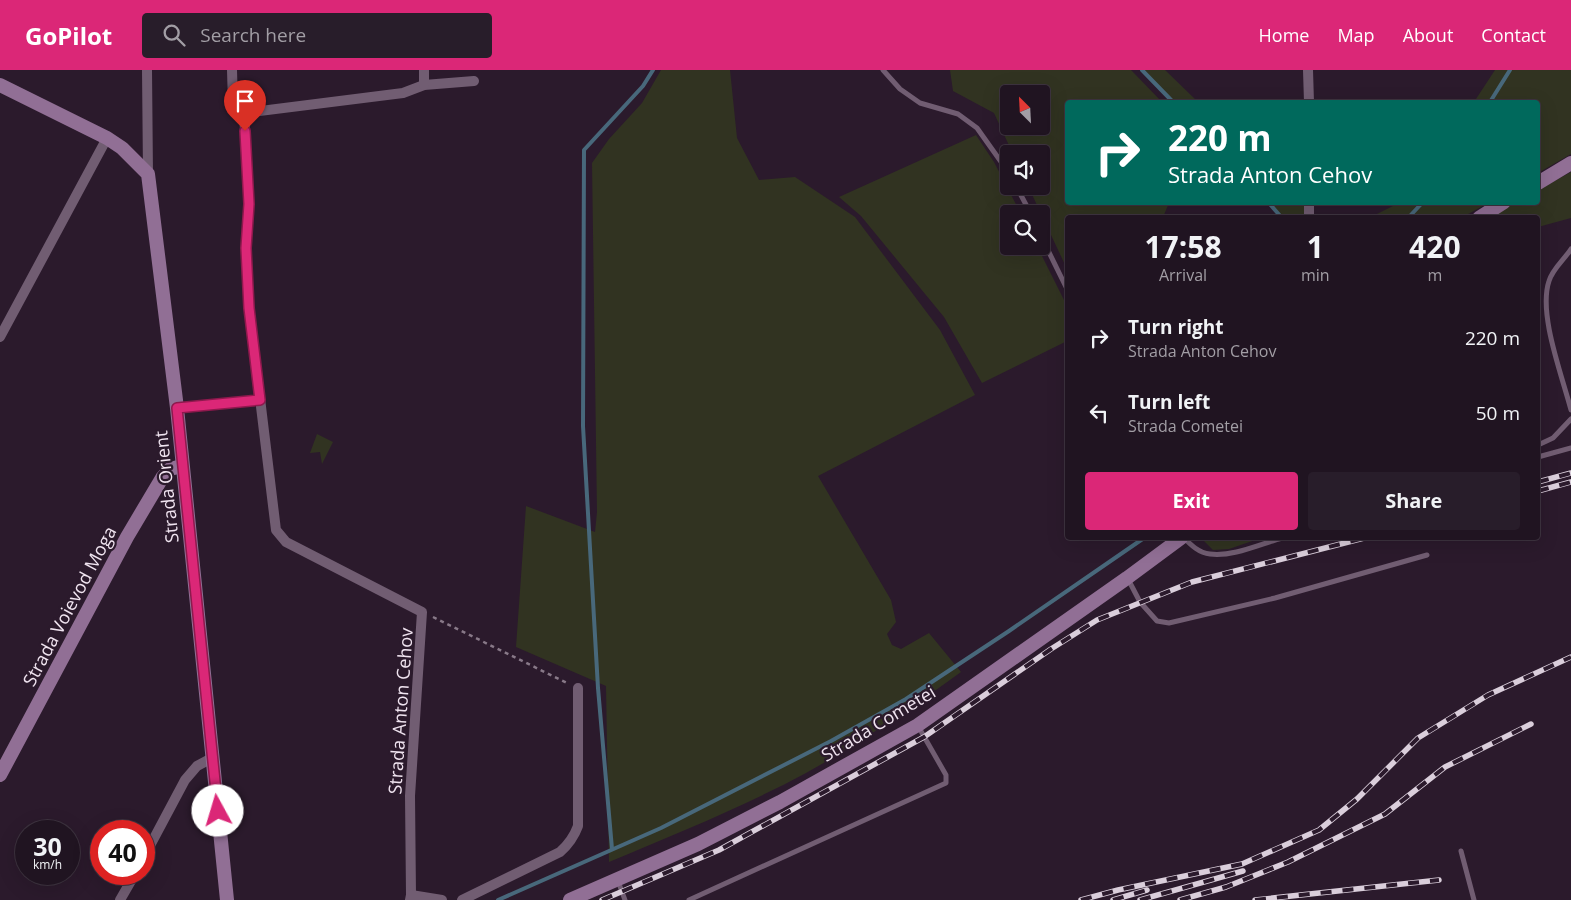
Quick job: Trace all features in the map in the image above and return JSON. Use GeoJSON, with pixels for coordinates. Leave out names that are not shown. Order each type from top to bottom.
{"type":"FeatureCollection","features":[{"type":"Feature","properties":{"kind":"street","name":"Strada Orient"},"geometry":{"type":"LineString","coordinates":[[147,70],[148,174],[177,408],[227,900]]}},
{"type":"Feature","properties":{"kind":"street"},"geometry":{"type":"LineString","coordinates":[[232,70],[233,104],[235,109],[244,113],[403,93],[424,86],[474,81]]}},
{"type":"Feature","properties":{"kind":"street"},"geometry":{"type":"LineString","coordinates":[[424,70],[424,86]]}},
{"type":"Feature","properties":{"kind":"street"},"geometry":{"type":"LineString","coordinates":[[1308,70],[1309,100]]}},
{"type":"Feature","properties":{"kind":"street"},"geometry":{"type":"LineString","coordinates":[[0,85],[107,138],[128,153],[148,174]]}},
{"type":"Feature","properties":{"kind":"street"},"geometry":{"type":"LineString","coordinates":[[177,408],[260,400],[249,308],[246,248],[249,204],[244,113]]}},
{"type":"Feature","properties":{"kind":"street"},"geometry":{"type":"LineString","coordinates":[[0,337],[107,138]]}},
{"type":"Feature","properties":{"kind":"street"},"geometry":{"type":"LineString","coordinates":[[1540,182],[1571,164]]}},
{"type":"Feature","properties":{"kind":"street"},"geometry":{"type":"LineString","coordinates":[[1484,215],[1499,205]]}},
{"type":"Feature","properties":{"kind":"street","name":"Strada Anton Cehov"},"geometry":{"type":"LineString","coordinates":[[260,400],[274,522],[280,537],[422,612],[410,796],[411,898]]}},
{"type":"Feature","properties":{"kind":"street","name":"Strada Voievod Moga"},"geometry":{"type":"LineString","coordinates":[[0,775],[162,478],[170,470],[182,466]]}},
{"type":"Feature","properties":{"kind":"street","name":"Strada Cometei"},"geometry":{"type":"LineString","coordinates":[[570,900],[698,844],[780,802],[918,725],[1179,540]]}},
{"type":"Feature","properties":{"kind":"street"},"geometry":{"type":"LineString","coordinates":[[462,900],[560,852],[569,844],[575,834],[578,826],[578,688]]}},
{"type":"Feature","properties":{"kind":"street"},"geometry":{"type":"LineString","coordinates":[[155,837],[186,780],[197,766],[212,758]]}},
{"type":"Feature","properties":{"kind":"street"},"geometry":{"type":"LineString","coordinates":[[120,900],[128,885]]}},
{"type":"Feature","properties":{"kind":"street"},"geometry":{"type":"LineString","coordinates":[[411,898],[442,900]]}},
{"type":"Feature","properties":{"kind":"lane"},"geometry":{"type":"LineString","coordinates":[[883,70],[900,89],[920,103],[958,114],[977,128],[1000,161]]}},
{"type":"Feature","properties":{"kind":"lane"},"geometry":{"type":"LineString","coordinates":[[1570,251],[1571,261]]}},
{"type":"Feature","properties":{"kind":"lane"},"geometry":{"type":"LineString","coordinates":[[1570,251],[1559,263],[1549,281],[1545,310],[1571,410]]}},
{"type":"Feature","properties":{"kind":"lane"},"geometry":{"type":"LineString","coordinates":[[1050,254],[1065,285]]}},
{"type":"Feature","properties":{"kind":"lane"},"geometry":{"type":"LineString","coordinates":[[1540,445],[1553,438],[1571,419]]}},
{"type":"Feature","properties":{"kind":"lane"},"geometry":{"type":"LineString","coordinates":[[1540,456],[1571,448]]}},
{"type":"Feature","properties":{"kind":"lane"},"geometry":{"type":"LineString","coordinates":[[1185,540],[1196,549],[1209,554],[1230,553],[1275,540]]}},
{"type":"Feature","properties":{"kind":"lane"},"geometry":{"type":"LineString","coordinates":[[1127,578],[1140,602],[1157,621],[1169,623],[1275,598],[1427,555]]}},
{"type":"Feature","properties":{"kind":"lane"},"geometry":{"type":"LineString","coordinates":[[690,900],[946,783],[946,775],[918,725]]}},
{"type":"Feature","properties":{"kind":"lane"},"geometry":{"type":"LineString","coordinates":[[1461,850],[1474,900]]}},
{"type":"Feature","properties":{"kind":"lane"},"geometry":{"type":"LineString","coordinates":[[618,880],[625,900]]}},
{"type":"Feature","properties":{"kind":"path"},"geometry":{"type":"LineString","coordinates":[[422,612],[578,688]]}},
{"type":"Feature","properties":{"kind":"green space"},"geometry":{"type":"Polygon","coordinates":[[[661,70],[730,70],[737,138],[759,180],[795,177],[855,217],[940,330],[975,395],[818,476],[891,600],[896,622],[887,634],[892,645],[901,649],[929,633],[961,672],[885,725],[806,773],[733,809],[609,862],[606,686],[516,647],[526,506],[595,532],[597,512],[592,163],[609,139],[642,103],[661,70]]]}},
{"type":"Feature","properties":{"kind":"green space"},"geometry":{"type":"Polygon","coordinates":[[[950,70],[1131,70],[1160,100],[1065,100],[1065,205],[1168,205],[1164,215],[1065,215],[1065,265],[1050,233],[1050,205],[1037,205],[1032,195],[1050,195],[1050,145],[1009,145],[1004,135],[1050,135],[1050,85],[1000,85],[1000,126],[994,113],[953,91],[950,70]]]}},
{"type":"Feature","properties":{"kind":"green space"},"geometry":{"type":"Polygon","coordinates":[[[1142,70],[1165,70],[1196,100],[1171,100],[1142,70]]]}},
{"type":"Feature","properties":{"kind":"green space"},"geometry":{"type":"Polygon","coordinates":[[[1495,70],[1571,70],[1571,154],[1540,172],[1540,100],[1475,100],[1495,70]]]}},
{"type":"Feature","properties":{"kind":"green space"},"geometry":{"type":"Polygon","coordinates":[[[976,135],[1000,174],[1000,195],[1011,195],[1016,205],[1000,205],[1000,255],[1042,255],[1065,302],[1065,342],[982,383],[944,317],[861,216],[839,197],[976,135]]]}},
{"type":"Feature","properties":{"kind":"green space"},"geometry":{"type":"Polygon","coordinates":[[[1571,172],[1571,218],[1540,226],[1540,215],[1495,215],[1512,205],[1540,205],[1540,189],[1571,172]]]}},
{"type":"Feature","properties":{"kind":"green space"},"geometry":{"type":"Polygon","coordinates":[[[1270,205],[1303,205],[1316,215],[1280,215],[1270,205]]]}},
{"type":"Feature","properties":{"kind":"green space"},"geometry":{"type":"Polygon","coordinates":[[[1395,205],[1484,205],[1467,215],[1375,215],[1395,205]]]}},
{"type":"Feature","properties":{"kind":"green space"},"geometry":{"type":"Polygon","coordinates":[[[317,434],[333,442],[322,464],[320,452],[310,453],[317,434]]]}},
{"type":"Feature","properties":{"kind":"green space"},"geometry":{"type":"Polygon","coordinates":[[[1203,540],[1255,540],[1229,549],[1213,550],[1203,540]]]}},
{"type":"Feature","properties":{"kind":"waterway"},"geometry":{"type":"LineString","coordinates":[[612,849],[598,688],[583,426],[584,150],[643,86],[653,70]]}},
{"type":"Feature","properties":{"kind":"waterway"},"geometry":{"type":"LineString","coordinates":[[1142,70],[1171,100]]}},
{"type":"Feature","properties":{"kind":"waterway"},"geometry":{"type":"LineString","coordinates":[[1491,100],[1510,70]]}},
{"type":"Feature","properties":{"kind":"waterway"},"geometry":{"type":"LineString","coordinates":[[1271,205],[1279,215]]}},
{"type":"Feature","properties":{"kind":"waterway"},"geometry":{"type":"LineString","coordinates":[[1411,215],[1420,205]]}},
{"type":"Feature","properties":{"kind":"waterway"},"geometry":{"type":"LineString","coordinates":[[498,900],[661,828],[831,741],[906,699],[1141,540]]}},
{"type":"Feature","properties":{"kind":"railway"},"geometry":{"type":"LineString","coordinates":[[1540,481],[1571,473]]}},
{"type":"Feature","properties":{"kind":"railway"},"geometry":{"type":"LineString","coordinates":[[1540,490],[1571,482]]}},
{"type":"Feature","properties":{"kind":"railway"},"geometry":{"type":"LineString","coordinates":[[602,900],[719,850],[924,737],[1051,649],[1097,620],[1192,582],[1356,540]]}},
{"type":"Feature","properties":{"kind":"railway"},"geometry":{"type":"LineString","coordinates":[[1081,900],[1118,890],[1242,864],[1319,830],[1357,799],[1418,738],[1488,695],[1571,657]]}},
{"type":"Feature","properties":{"kind":"railway"},"geometry":{"type":"LineString","coordinates":[[1180,900],[1226,887],[1288,862],[1385,814],[1445,767],[1531,724]]}},
{"type":"Feature","properties":{"kind":"railway"},"geometry":{"type":"LineString","coordinates":[[1140,900],[1243,871]]}},
{"type":"Feature","properties":{"kind":"railway"},"geometry":{"type":"LineString","coordinates":[[1255,900],[1439,880]]}},
{"type":"Feature","properties":{"kind":"railway"},"geometry":{"type":"LineString","coordinates":[[1113,900],[1147,890]]}},
{"type":"Feature","properties":{"kind":"route"},"geometry":{"type":"LineString","coordinates":[[218,811],[177,408],[260,400],[249,308],[246,248],[249,204],[245,131]]}}]}
